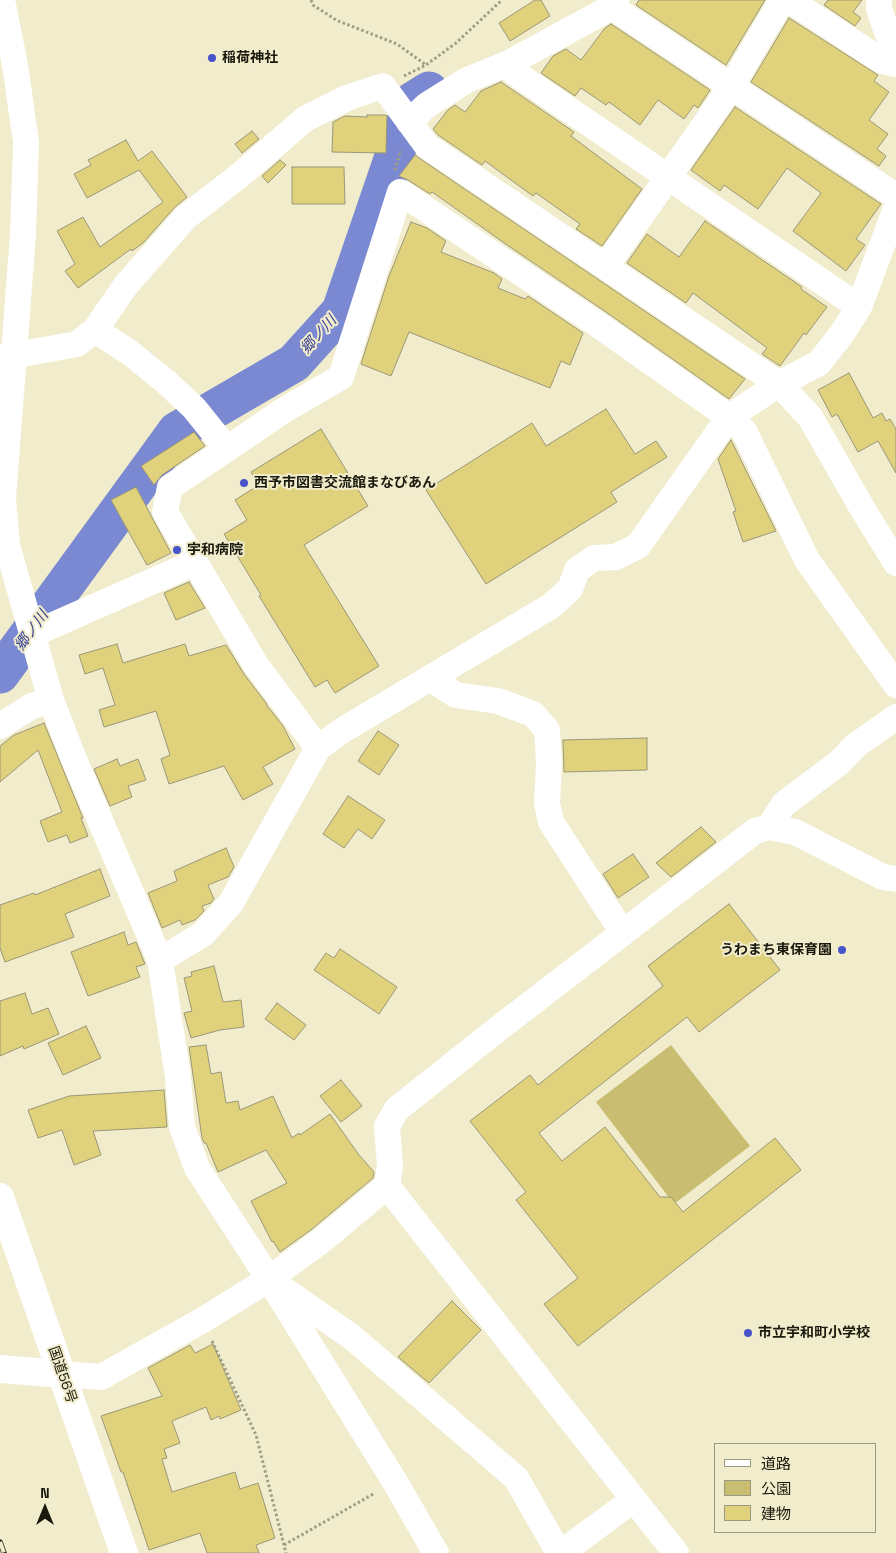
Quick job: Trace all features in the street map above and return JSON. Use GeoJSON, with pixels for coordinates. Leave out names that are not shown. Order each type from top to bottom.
{"type":"FeatureCollection","features":[{"type":"Feature","properties":{"kind":"main road","name":"国道56号"},"geometry":{"type":"LineString","coordinates":[[0,1197],[124,1553]]}},
{"type":"Feature","properties":{"kind":"main road"},"geometry":{"type":"LineString","coordinates":[[0,1369],[62,1374]]}},
{"type":"Feature","properties":{"kind":"street"},"geometry":{"type":"LineString","coordinates":[[2,0],[15,66],[26,142],[24,234],[7,357],[2,499],[7,545],[51,700],[73,757],[160,960],[178,1077],[182,1127],[197,1168],[269,1279],[395,1482],[436,1553]]}},
{"type":"Feature","properties":{"kind":"street"},"geometry":{"type":"LineString","coordinates":[[606,266],[731,86],[782,0]]}},
{"type":"Feature","properties":{"kind":"street"},"geometry":{"type":"LineString","coordinates":[[790,0],[882,61],[896,64]]}},
{"type":"Feature","properties":{"kind":"street"},"geometry":{"type":"LineString","coordinates":[[879,0],[879,9],[896,58]]}},
{"type":"Feature","properties":{"kind":"street"},"geometry":{"type":"LineString","coordinates":[[409,122],[427,105],[467,80],[508,63],[614,4],[731,86],[896,196]]}},
{"type":"Feature","properties":{"kind":"street"},"geometry":{"type":"LineString","coordinates":[[508,63],[516,73],[859,307]]}},
{"type":"Feature","properties":{"kind":"street"},"geometry":{"type":"LineString","coordinates":[[7,357],[77,344],[95,330],[126,285],[186,218],[239,176],[305,119],[349,96],[383,86],[427,146],[779,384],[810,417],[862,508],[896,562]]}},
{"type":"Feature","properties":{"kind":"street"},"geometry":{"type":"LineString","coordinates":[[318,748],[256,665],[165,512],[170,487],[281,412],[341,377],[400,192],[597,324],[729,417],[744,431],[807,560],[896,685]]}},
{"type":"Feature","properties":{"kind":"street"},"geometry":{"type":"LineString","coordinates":[[160,960],[202,934],[231,903],[318,748],[343,730],[551,606],[570,589],[577,570],[594,558],[616,557],[638,546],[729,417],[779,384],[819,363],[841,335],[859,307],[896,208]]}},
{"type":"Feature","properties":{"kind":"street"},"geometry":{"type":"LineString","coordinates":[[95,330],[130,352],[165,381],[194,408],[227,449]]}},
{"type":"Feature","properties":{"kind":"street"},"geometry":{"type":"LineString","coordinates":[[33,634],[194,563]]}},
{"type":"Feature","properties":{"kind":"street"},"geometry":{"type":"LineString","coordinates":[[431,678],[456,695],[498,701],[533,714],[547,730],[549,762],[547,803],[551,822],[623,933]]}},
{"type":"Feature","properties":{"kind":"street"},"geometry":{"type":"LineString","coordinates":[[0,726],[32,706],[51,700]]}},
{"type":"Feature","properties":{"kind":"street"},"geometry":{"type":"LineString","coordinates":[[769,827],[784,804],[840,762],[855,746],[896,717]]}},
{"type":"Feature","properties":{"kind":"street"},"geometry":{"type":"LineString","coordinates":[[62,1374],[101,1377],[202,1320],[269,1279],[321,1241],[387,1186],[390,1166],[387,1126],[397,1109],[755,831],[769,827],[795,832],[883,877],[896,879]]}},
{"type":"Feature","properties":{"kind":"street"},"geometry":{"type":"LineString","coordinates":[[387,1186],[676,1553]]}},
{"type":"Feature","properties":{"kind":"street"},"geometry":{"type":"LineString","coordinates":[[269,1279],[352,1338],[516,1478],[560,1553],[633,1500]]}},
{"type":"Feature","properties":{"kind":"path"},"geometry":{"type":"LineString","coordinates":[[311,0],[313,5],[336,20],[398,44],[426,66],[456,43],[502,0]]}},
{"type":"Feature","properties":{"kind":"path"},"geometry":{"type":"LineString","coordinates":[[400,192],[393,174],[409,122]]}},
{"type":"Feature","properties":{"kind":"path"},"geometry":{"type":"LineString","coordinates":[[202,1320],[256,1435],[286,1553]]}},
{"type":"Feature","properties":{"kind":"path"},"geometry":{"type":"LineString","coordinates":[[284,1545],[395,1482]]}},
{"type":"Feature","properties":{"kind":"green space"},"geometry":{"type":"Polygon","coordinates":[[[671,1045],[750,1146],[674,1204],[596,1102],[671,1045]]]}},
{"type":"Feature","properties":{"kind":"building"},"geometry":{"type":"Polygon","coordinates":[[[535,0],[541,0],[550,16],[510,41],[499,23],[535,0]]]}},
{"type":"Feature","properties":{"kind":"building"},"geometry":{"type":"Polygon","coordinates":[[[639,0],[765,0],[726,65],[636,5],[639,0]]]}},
{"type":"Feature","properties":{"kind":"building"},"geometry":{"type":"Polygon","coordinates":[[[828,0],[862,0],[853,12],[861,18],[855,26],[824,5],[828,0]]]}},
{"type":"Feature","properties":{"kind":"building"},"geometry":{"type":"Polygon","coordinates":[[[789,18],[878,75],[874,81],[889,92],[869,120],[888,134],[877,149],[886,156],[879,166],[751,82],[789,18]]]}},
{"type":"Feature","properties":{"kind":"building"},"geometry":{"type":"Polygon","coordinates":[[[611,24],[710,90],[698,108],[694,105],[684,119],[658,100],[640,125],[609,102],[606,105],[581,88],[575,96],[541,73],[553,56],[566,49],[581,60],[605,28],[611,24]]]}},
{"type":"Feature","properties":{"kind":"building"},"geometry":{"type":"Polygon","coordinates":[[[501,82],[574,132],[571,136],[642,189],[602,246],[576,229],[580,224],[536,193],[533,196],[485,161],[482,165],[438,135],[433,129],[448,110],[455,105],[465,112],[481,91],[501,82]]]}},
{"type":"Feature","properties":{"kind":"building"},"geometry":{"type":"Polygon","coordinates":[[[735,107],[881,204],[856,239],[865,245],[846,271],[793,231],[821,193],[787,168],[758,209],[724,185],[720,191],[691,170],[735,107]]]}},
{"type":"Feature","properties":{"kind":"building"},"geometry":{"type":"Polygon","coordinates":[[[367,115],[387,116],[386,153],[332,152],[333,122],[345,116],[367,117],[367,115]]]}},
{"type":"Feature","properties":{"kind":"building"},"geometry":{"type":"Polygon","coordinates":[[[252,131],[259,139],[242,153],[235,144],[252,131]]]}},
{"type":"Feature","properties":{"kind":"building"},"geometry":{"type":"Polygon","coordinates":[[[126,140],[138,161],[152,151],[187,197],[175,207],[143,243],[132,251],[131,249],[78,288],[65,271],[75,264],[57,231],[83,217],[100,247],[163,202],[139,170],[87,198],[74,174],[91,165],[88,160],[126,140]]]}},
{"type":"Feature","properties":{"kind":"building"},"geometry":{"type":"Polygon","coordinates":[[[415,155],[745,379],[729,399],[432,192],[430,194],[399,176],[415,155]]]}},
{"type":"Feature","properties":{"kind":"building"},"geometry":{"type":"Polygon","coordinates":[[[280,160],[286,165],[268,183],[262,176],[280,160]]]}},
{"type":"Feature","properties":{"kind":"building"},"geometry":{"type":"Polygon","coordinates":[[[292,167],[344,167],[345,204],[292,204],[292,167]]]}},
{"type":"Feature","properties":{"kind":"building"},"geometry":{"type":"Polygon","coordinates":[[[705,221],[802,287],[801,289],[827,307],[806,335],[804,333],[780,366],[762,354],[767,348],[693,293],[686,303],[627,263],[647,234],[679,257],[705,221]]]}},
{"type":"Feature","properties":{"kind":"building"},"geometry":{"type":"Polygon","coordinates":[[[411,222],[427,228],[446,241],[441,252],[494,273],[502,279],[498,288],[525,299],[528,296],[583,333],[570,365],[561,361],[550,388],[409,332],[391,376],[361,364],[389,276],[411,222]]]}},
{"type":"Feature","properties":{"kind":"building"},"geometry":{"type":"Polygon","coordinates":[[[849,373],[873,418],[882,413],[886,421],[890,419],[896,429],[896,473],[878,441],[858,452],[837,414],[832,417],[818,390],[849,373]]]}},
{"type":"Feature","properties":{"kind":"building"},"geometry":{"type":"Polygon","coordinates":[[[606,409],[635,454],[656,441],[667,457],[611,492],[617,502],[486,584],[426,490],[532,423],[546,446],[606,409]]]}},
{"type":"Feature","properties":{"kind":"building"},"geometry":{"type":"Polygon","coordinates":[[[321,429],[368,506],[304,545],[379,666],[335,693],[327,680],[315,687],[259,596],[261,595],[224,534],[247,520],[235,500],[259,485],[251,472],[321,429]]]}},
{"type":"Feature","properties":{"kind":"building"},"geometry":{"type":"Polygon","coordinates":[[[194,432],[205,446],[162,475],[154,485],[141,466],[194,432]]]}},
{"type":"Feature","properties":{"kind":"building"},"geometry":{"type":"Polygon","coordinates":[[[731,440],[776,531],[743,542],[733,512],[736,511],[718,459],[731,440]]]}},
{"type":"Feature","properties":{"kind":"building"},"geometry":{"type":"Polygon","coordinates":[[[136,487],[171,553],[147,565],[111,500],[136,487]]]}},
{"type":"Feature","properties":{"kind":"building"},"geometry":{"type":"Polygon","coordinates":[[[189,582],[205,608],[176,620],[164,593],[189,582]]]}},
{"type":"Feature","properties":{"kind":"building"},"geometry":{"type":"Polygon","coordinates":[[[117,644],[123,663],[185,644],[189,656],[226,645],[244,674],[283,726],[295,749],[263,767],[273,784],[243,800],[224,766],[169,784],[161,759],[170,755],[156,711],[104,727],[99,710],[115,705],[103,668],[85,674],[79,655],[117,644]]]}},
{"type":"Feature","properties":{"kind":"building"},"geometry":{"type":"Polygon","coordinates":[[[44,723],[83,818],[81,818],[88,836],[70,843],[67,835],[48,842],[40,821],[62,812],[38,750],[0,782],[0,746],[14,735],[44,723]]]}},
{"type":"Feature","properties":{"kind":"building"},"geometry":{"type":"Polygon","coordinates":[[[378,731],[399,745],[379,775],[358,761],[378,731]]]}},
{"type":"Feature","properties":{"kind":"building"},"geometry":{"type":"Polygon","coordinates":[[[647,738],[647,770],[564,772],[563,740],[647,738]]]}},
{"type":"Feature","properties":{"kind":"building"},"geometry":{"type":"Polygon","coordinates":[[[117,759],[120,766],[138,759],[146,780],[128,786],[132,797],[110,806],[94,769],[117,759]]]}},
{"type":"Feature","properties":{"kind":"building"},"geometry":{"type":"Polygon","coordinates":[[[348,796],[385,820],[372,839],[358,829],[344,848],[323,834],[348,796]]]}},
{"type":"Feature","properties":{"kind":"building"},"geometry":{"type":"Polygon","coordinates":[[[701,827],[716,842],[671,877],[656,863],[701,827]]]}},
{"type":"Feature","properties":{"kind":"building"},"geometry":{"type":"Polygon","coordinates":[[[226,848],[234,867],[228,877],[208,885],[214,899],[211,903],[202,906],[204,911],[195,920],[182,925],[180,920],[162,928],[148,893],[177,881],[174,871],[226,848]]]}},
{"type":"Feature","properties":{"kind":"building"},"geometry":{"type":"Polygon","coordinates":[[[633,854],[649,877],[618,898],[603,874],[633,854]]]}},
{"type":"Feature","properties":{"kind":"building"},"geometry":{"type":"Polygon","coordinates":[[[100,869],[110,896],[65,914],[74,937],[5,962],[0,948],[0,905],[34,893],[35,895],[100,869]]]}},
{"type":"Feature","properties":{"kind":"building"},"geometry":{"type":"Polygon","coordinates":[[[729,904],[780,970],[699,1032],[687,1017],[539,1133],[562,1161],[605,1127],[660,1197],[671,1197],[683,1212],[775,1138],[801,1170],[578,1346],[544,1304],[578,1278],[516,1200],[526,1192],[470,1121],[530,1075],[538,1085],[663,986],[648,966],[729,904]]]}},
{"type":"Feature","properties":{"kind":"building"},"geometry":{"type":"Polygon","coordinates":[[[124,932],[128,945],[136,942],[145,964],[136,967],[140,977],[88,996],[71,952],[124,932]]]}},
{"type":"Feature","properties":{"kind":"building"},"geometry":{"type":"Polygon","coordinates":[[[340,949],[397,987],[379,1014],[314,970],[326,953],[334,958],[340,949]]]}},
{"type":"Feature","properties":{"kind":"building"},"geometry":{"type":"Polygon","coordinates":[[[214,966],[223,1002],[241,1000],[244,1027],[220,1030],[191,1038],[184,1013],[192,1011],[184,978],[192,976],[191,972],[214,966]]]}},
{"type":"Feature","properties":{"kind":"building"},"geometry":{"type":"Polygon","coordinates":[[[25,993],[32,1014],[48,1008],[59,1034],[24,1049],[23,1046],[0,1056],[0,1001],[25,993]]]}},
{"type":"Feature","properties":{"kind":"building"},"geometry":{"type":"Polygon","coordinates":[[[277,1003],[306,1025],[294,1040],[265,1019],[277,1003]]]}},
{"type":"Feature","properties":{"kind":"building"},"geometry":{"type":"Polygon","coordinates":[[[86,1026],[101,1058],[63,1075],[48,1043],[86,1026]]]}},
{"type":"Feature","properties":{"kind":"building"},"geometry":{"type":"Polygon","coordinates":[[[206,1045],[211,1074],[221,1072],[226,1103],[238,1101],[240,1110],[273,1096],[292,1138],[299,1133],[300,1135],[330,1114],[359,1155],[374,1172],[373,1178],[312,1229],[280,1252],[272,1242],[251,1201],[287,1183],[266,1150],[218,1172],[202,1138],[189,1047],[206,1045]]]}},
{"type":"Feature","properties":{"kind":"building"},"geometry":{"type":"Polygon","coordinates":[[[341,1080],[362,1106],[341,1122],[320,1096],[341,1080]]]}},
{"type":"Feature","properties":{"kind":"building"},"geometry":{"type":"Polygon","coordinates":[[[164,1090],[167,1127],[93,1131],[101,1155],[74,1165],[62,1130],[38,1138],[28,1110],[69,1096],[164,1090]]]}},
{"type":"Feature","properties":{"kind":"building"},"geometry":{"type":"Polygon","coordinates":[[[452,1301],[481,1330],[429,1383],[398,1357],[452,1301]]]}},
{"type":"Feature","properties":{"kind":"building"},"geometry":{"type":"Polygon","coordinates":[[[213,1344],[241,1410],[220,1419],[219,1416],[211,1420],[206,1407],[172,1421],[180,1443],[164,1449],[167,1458],[162,1459],[172,1492],[235,1472],[240,1489],[258,1483],[275,1538],[256,1545],[259,1553],[207,1553],[200,1533],[149,1550],[123,1472],[121,1472],[101,1416],[162,1396],[148,1368],[190,1345],[195,1353],[213,1344]]]}},
{"type":"Feature","properties":{"kind":"waterway","name":"郷ノ川"},"geometry":{"type":"LineString","coordinates":[[0,674],[177,431],[294,363],[341,311],[413,101],[429,91]]}},
{"type":"Feature","properties":{"kind":"railway"},"geometry":{"type":"LineString","coordinates":[[0,1542],[4,1553]]}},
{"type":"Feature","properties":{"kind":"place","name":"稲荷神社"},"geometry":{"type":"Point","coordinates":[212,58]}},
{"type":"Feature","properties":{"kind":"place","name":"西予市図書交流館まなびあん"},"geometry":{"type":"Point","coordinates":[244,483]}},
{"type":"Feature","properties":{"kind":"place","name":"宇和病院"},"geometry":{"type":"Point","coordinates":[177,550]}},
{"type":"Feature","properties":{"kind":"place","name":"うわまち東保育園"},"geometry":{"type":"Point","coordinates":[842,950]}},
{"type":"Feature","properties":{"kind":"place","name":"市立宇和町小学校"},"geometry":{"type":"Point","coordinates":[748,1333]}}]}
